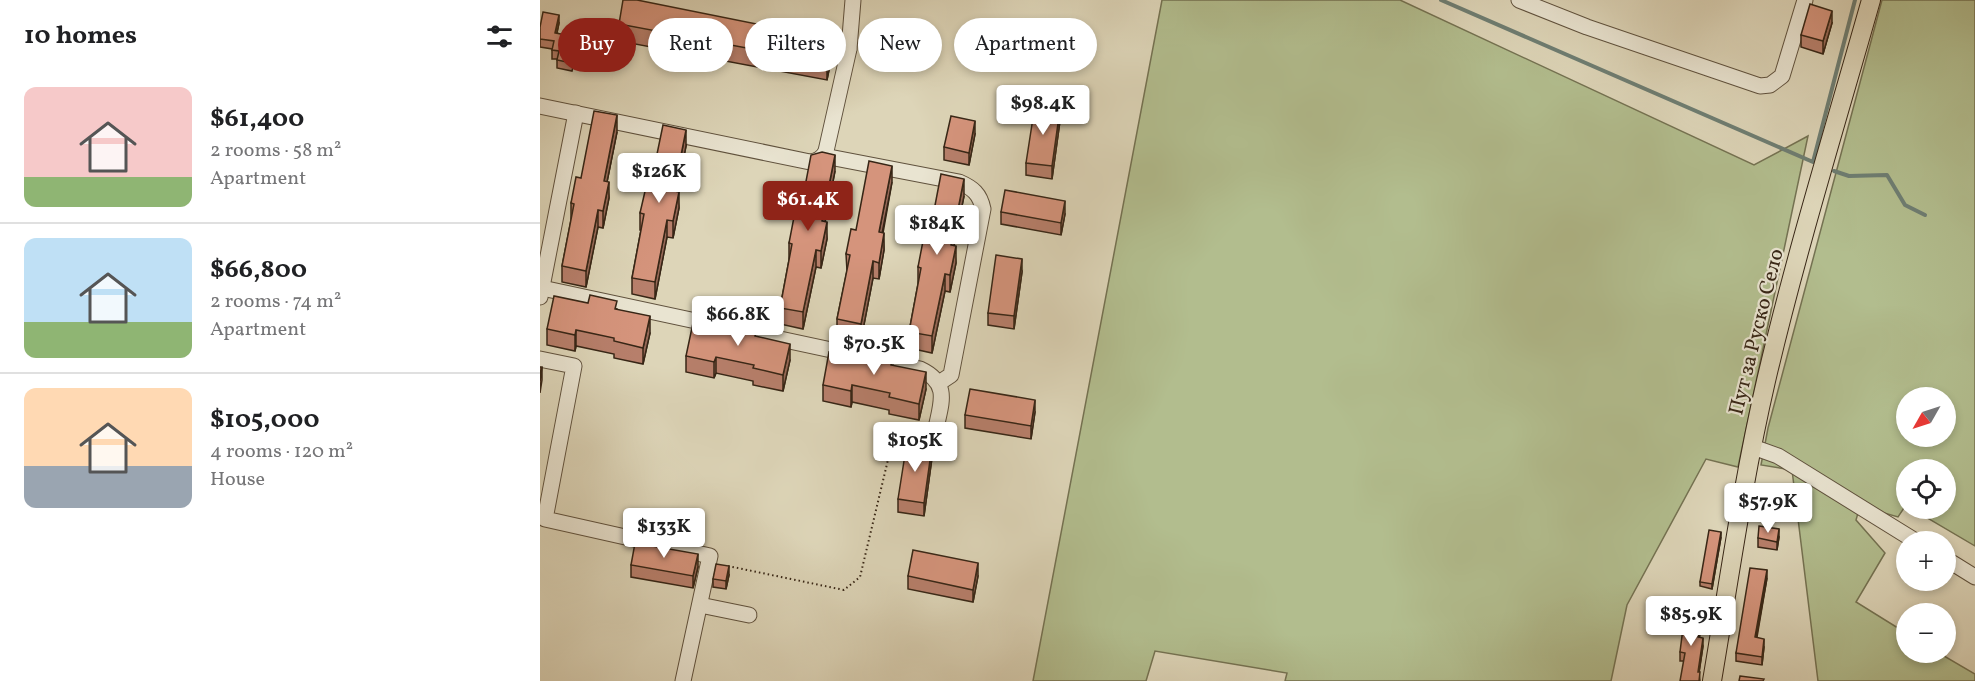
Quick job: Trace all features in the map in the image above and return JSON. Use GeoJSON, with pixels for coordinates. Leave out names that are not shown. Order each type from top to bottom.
{"type":"FeatureCollection","features":[{"type":"Feature","properties":{"kind":"main road","name":"Пут за Руско Село"},"geometry":{"type":"LineString","coordinates":[[1712,681],[1766,384],[1790,286],[1871,0]]}},
{"type":"Feature","properties":{"kind":"lane"},"geometry":{"type":"LineString","coordinates":[[540,106],[810,162],[820,159],[824,156],[849,49],[853,0]]}},
{"type":"Feature","properties":{"kind":"lane"},"geometry":{"type":"LineString","coordinates":[[1519,0],[1587,27],[1760,86],[1770,85],[1782,76],[1805,0]]}},
{"type":"Feature","properties":{"kind":"lane"},"geometry":{"type":"LineString","coordinates":[[576,113],[541,293],[920,369],[934,377],[939,383],[942,396],[935,433]]}},
{"type":"Feature","properties":{"kind":"lane"},"geometry":{"type":"LineString","coordinates":[[824,156],[959,182],[981,196],[983,209],[951,375],[939,383]]}},
{"type":"Feature","properties":{"kind":"lane"},"geometry":{"type":"LineString","coordinates":[[540,359],[573,366],[545,519],[710,556],[683,681]]}},
{"type":"Feature","properties":{"kind":"lane"},"geometry":{"type":"LineString","coordinates":[[1753,447],[1778,456],[1899,531]]}},
{"type":"Feature","properties":{"kind":"lane"},"geometry":{"type":"LineString","coordinates":[[1956,565],[1975,577]]}},
{"type":"Feature","properties":{"kind":"lane"},"geometry":{"type":"LineString","coordinates":[[700,605],[749,615]]}},
{"type":"Feature","properties":{"kind":"path"},"geometry":{"type":"LineString","coordinates":[[709,562],[844,590],[860,577],[892,443],[935,433]]}},
{"type":"Feature","properties":{"kind":"green space"},"geometry":{"type":"Polygon","coordinates":[[[1162,0],[1400,0],[1754,165],[1808,136],[1738,467],[1706,459],[1627,605],[1611,681],[1285,681],[1287,673],[1155,651],[1146,681],[1033,681],[1162,0]]]}},
{"type":"Feature","properties":{"kind":"green space"},"geometry":{"type":"Polygon","coordinates":[[[1882,0],[1975,0],[1975,546],[1956,535],[1956,531],[1949,531],[1929,519],[1956,519],[1956,459],[1896,459],[1896,516],[1860,506],[1856,520],[1885,553],[1856,602],[1896,627],[1896,663],[1956,663],[1975,674],[1975,681],[1818,681],[1792,470],[1761,465],[1768,428],[1882,0]]]}},
{"type":"Feature","properties":{"kind":"building"},"geometry":{"type":"Polygon","coordinates":[[[623,0],[637,0],[727,18],[648,18],[648,29],[636,27],[636,18],[620,18],[623,0]]]}},
{"type":"Feature","properties":{"kind":"building"},"geometry":{"type":"Polygon","coordinates":[[[1810,4],[1832,11],[1823,41],[1801,35],[1810,4]]]}},
{"type":"Feature","properties":{"kind":"building"},"geometry":{"type":"Polygon","coordinates":[[[543,12],[559,15],[555,33],[558,34],[558,51],[552,50],[554,41],[540,39],[543,12]]]}},
{"type":"Feature","properties":{"kind":"building"},"geometry":{"type":"Polygon","coordinates":[[[733,19],[745,22],[745,48],[733,45],[733,19]]]}},
{"type":"Feature","properties":{"kind":"building"},"geometry":{"type":"Polygon","coordinates":[[[1035,105],[1060,109],[1052,166],[1026,163],[1035,105]]]}},
{"type":"Feature","properties":{"kind":"building"},"geometry":{"type":"Polygon","coordinates":[[[594,111],[617,115],[604,181],[609,182],[603,211],[598,210],[586,271],[562,266],[574,204],[571,203],[576,177],[581,178],[594,111]]]}},
{"type":"Feature","properties":{"kind":"building"},"geometry":{"type":"Polygon","coordinates":[[[951,116],[975,121],[969,153],[944,147],[951,116]]]}},
{"type":"Feature","properties":{"kind":"building"},"geometry":{"type":"Polygon","coordinates":[[[663,125],[686,130],[674,191],[679,192],[673,221],[667,220],[655,282],[632,278],[644,214],[640,213],[646,187],[650,188],[663,125]]]}},
{"type":"Feature","properties":{"kind":"building"},"geometry":{"type":"Polygon","coordinates":[[[822,152],[835,155],[822,221],[827,222],[821,251],[816,250],[803,312],[780,308],[792,244],[789,243],[794,217],[799,218],[811,155],[822,152]]]}},
{"type":"Feature","properties":{"kind":"building"},"geometry":{"type":"Polygon","coordinates":[[[869,161],[892,166],[879,232],[884,233],[879,263],[873,261],[861,324],[837,319],[850,255],[846,254],[851,229],[856,230],[869,161]]]}},
{"type":"Feature","properties":{"kind":"building"},"geometry":{"type":"Polygon","coordinates":[[[941,174],[964,179],[951,245],[956,246],[950,275],[945,274],[932,336],[909,332],[921,268],[918,267],[923,241],[928,242],[941,174]]]}},
{"type":"Feature","properties":{"kind":"building"},"geometry":{"type":"Polygon","coordinates":[[[1005,190],[1065,201],[1061,223],[1001,212],[1005,190]]]}},
{"type":"Feature","properties":{"kind":"building"},"geometry":{"type":"Polygon","coordinates":[[[996,255],[1022,259],[1014,316],[988,313],[996,255]]]}},
{"type":"Feature","properties":{"kind":"building"},"geometry":{"type":"Polygon","coordinates":[[[590,295],[617,301],[615,309],[650,316],[643,348],[614,341],[614,338],[576,330],[575,335],[547,329],[554,296],[588,303],[590,295]]]}},
{"type":"Feature","properties":{"kind":"building"},"geometry":{"type":"Polygon","coordinates":[[[693,323],[728,330],[729,323],[757,329],[755,336],[790,344],[783,375],[753,368],[754,365],[716,357],[714,362],[686,356],[693,323]]]}},
{"type":"Feature","properties":{"kind":"building"},"geometry":{"type":"Polygon","coordinates":[[[866,351],[893,357],[891,365],[926,372],[919,404],[889,397],[890,393],[852,385],[851,391],[823,385],[829,352],[864,359],[866,351]]]}},
{"type":"Feature","properties":{"kind":"building"},"geometry":{"type":"Polygon","coordinates":[[[970,389],[1035,400],[1031,426],[965,415],[970,389]]]}},
{"type":"Feature","properties":{"kind":"building"},"geometry":{"type":"Polygon","coordinates":[[[907,442],[932,446],[924,503],[898,499],[907,442]]]}},
{"type":"Feature","properties":{"kind":"building"},"geometry":{"type":"Polygon","coordinates":[[[1759,526],[1779,529],[1777,542],[1758,538],[1759,526]]]}},
{"type":"Feature","properties":{"kind":"building"},"geometry":{"type":"Polygon","coordinates":[[[1709,530],[1721,532],[1712,584],[1700,582],[1709,530]]]}},
{"type":"Feature","properties":{"kind":"building"},"geometry":{"type":"Polygon","coordinates":[[[635,543],[698,554],[693,576],[631,565],[635,543]]]}},
{"type":"Feature","properties":{"kind":"building"},"geometry":{"type":"Polygon","coordinates":[[[913,550],[978,563],[973,590],[908,576],[913,550]]]}},
{"type":"Feature","properties":{"kind":"building"},"geometry":{"type":"Polygon","coordinates":[[[716,564],[729,566],[726,581],[713,579],[716,564]]]}},
{"type":"Feature","properties":{"kind":"building"},"geometry":{"type":"Polygon","coordinates":[[[1750,568],[1767,570],[1755,637],[1764,639],[1762,657],[1736,653],[1750,568]]]}},
{"type":"Feature","properties":{"kind":"building"},"geometry":{"type":"Polygon","coordinates":[[[1685,612],[1702,615],[1698,637],[1703,638],[1698,672],[1700,672],[1699,681],[1680,681],[1685,653],[1680,652],[1685,612]]]}},
{"type":"Feature","properties":{"kind":"building"},"geometry":{"type":"Polygon","coordinates":[[[1740,676],[1764,679],[1763,681],[1739,681],[1740,676]]]}},
{"type":"Feature","properties":{"kind":"waterway"},"geometry":{"type":"LineString","coordinates":[[1441,0],[1813,162],[1855,0]]}},
{"type":"Feature","properties":{"kind":"waterway"},"geometry":{"type":"LineString","coordinates":[[1834,171],[1849,176],[1887,175],[1905,205],[1925,215]]}}]}
